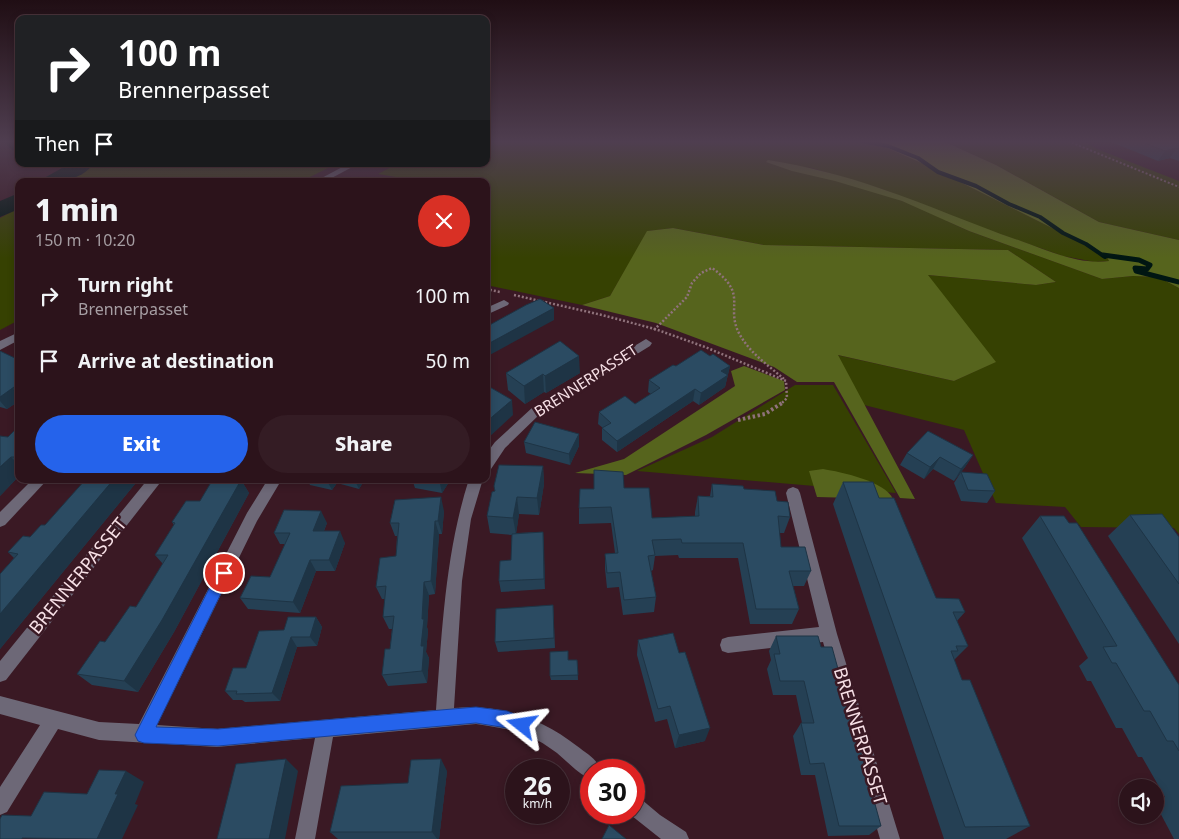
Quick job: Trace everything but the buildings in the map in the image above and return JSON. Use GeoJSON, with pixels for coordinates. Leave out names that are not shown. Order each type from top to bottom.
{"type":"FeatureCollection","features":[{"type":"Feature","properties":{"kind":"street"},"geometry":{"type":"LineString","coordinates":[[490,309],[504,298]]}},
{"type":"Feature","properties":{"kind":"street"},"geometry":{"type":"LineString","coordinates":[[0,346],[15,337]]}},
{"type":"Feature","properties":{"kind":"street","name":"BRENNERPASSET"},"geometry":{"type":"LineString","coordinates":[[490,459],[500,445],[537,410],[646,343]]}},
{"type":"Feature","properties":{"kind":"street"},"geometry":{"type":"LineString","coordinates":[[0,521],[38,483]]}},
{"type":"Feature","properties":{"kind":"street","name":"BRENNERPASSET"},"geometry":{"type":"LineString","coordinates":[[0,674],[153,483]]}},
{"type":"Feature","properties":{"kind":"street"},"geometry":{"type":"LineString","coordinates":[[144,735],[252,517],[273,483]]}},
{"type":"Feature","properties":{"kind":"street"},"geometry":{"type":"LineString","coordinates":[[444,718],[454,581],[464,520],[475,483]]}},
{"type":"Feature","properties":{"kind":"street","name":"BRENNERPASSET"},"geometry":{"type":"LineString","coordinates":[[793,492],[829,634],[890,839]]}},
{"type":"Feature","properties":{"kind":"street"},"geometry":{"type":"LineString","coordinates":[[728,645],[829,634]]}},
{"type":"Feature","properties":{"kind":"street"},"geometry":{"type":"LineString","coordinates":[[0,705],[99,730],[144,735],[218,738],[476,715],[507,719],[537,730],[565,747],[580,760]]}},
{"type":"Feature","properties":{"kind":"street"},"geometry":{"type":"LineString","coordinates":[[0,805],[55,718]]}},
{"type":"Feature","properties":{"kind":"street"},"geometry":{"type":"LineString","coordinates":[[306,839],[326,728]]}},
{"type":"Feature","properties":{"kind":"street"},"geometry":{"type":"LineString","coordinates":[[645,815],[679,839]]}},
{"type":"Feature","properties":{"kind":"path"},"geometry":{"type":"LineString","coordinates":[[1162,180],[1179,187]]}},
{"type":"Feature","properties":{"kind":"path"},"geometry":{"type":"LineString","coordinates":[[655,329],[687,297],[692,283],[701,273],[712,268],[723,275],[735,294],[736,317],[740,335],[786,381],[787,398],[781,405],[763,416],[738,420]]}},
{"type":"Feature","properties":{"kind":"path"},"geometry":{"type":"LineString","coordinates":[[490,291],[504,298]]}},
{"type":"Feature","properties":{"kind":"path"},"geometry":{"type":"LineString","coordinates":[[514,295],[586,310],[655,329],[723,354],[786,381]]}},
{"type":"Feature","properties":{"kind":"green space"},"geometry":{"type":"Polygon","coordinates":[[[490,180],[844,180],[947,217],[947,221],[969,231],[1102,279],[1133,276],[1158,277],[1179,288],[1179,534],[1174,528],[1081,527],[1065,507],[996,503],[964,430],[864,405],[837,355],[954,381],[995,362],[927,275],[1036,285],[1056,282],[1008,250],[764,245],[673,228],[648,231],[610,296],[582,305],[490,286],[490,180]]]}},
{"type":"Feature","properties":{"kind":"green space"},"geometry":{"type":"Polygon","coordinates":[[[831,180],[854,180],[900,195],[1053,253],[1075,259],[1098,262],[1109,261],[1106,255],[956,180],[1023,180],[1099,222],[1179,240],[1179,288],[1158,277],[1133,276],[1102,279],[969,231],[902,201],[831,180]]]}},
{"type":"Feature","properties":{"kind":"green space"},"geometry":{"type":"Polygon","coordinates":[[[852,180],[956,180],[1106,255],[1109,261],[1095,262],[1063,256],[966,222],[882,189],[852,180]]]}},
{"type":"Feature","properties":{"kind":"green space"},"geometry":{"type":"Polygon","coordinates":[[[1023,180],[1179,181],[1179,240],[1099,222],[1023,180]]]}},
{"type":"Feature","properties":{"kind":"green space"},"geometry":{"type":"Polygon","coordinates":[[[15,210],[15,322],[0,330],[0,218],[15,210]]]}},
{"type":"Feature","properties":{"kind":"green space"},"geometry":{"type":"Polygon","coordinates":[[[673,228],[764,245],[1008,250],[1056,282],[1036,285],[928,275],[996,362],[954,381],[838,355],[915,499],[900,498],[834,382],[797,382],[774,367],[656,323],[582,305],[610,296],[647,231],[673,228]]]}},
{"type":"Feature","properties":{"kind":"green space"},"geometry":{"type":"Polygon","coordinates":[[[744,366],[784,381],[785,390],[706,435],[626,475],[575,473],[624,459],[735,386],[731,371],[744,366]]]}},
{"type":"Feature","properties":{"kind":"green space"},"geometry":{"type":"Polygon","coordinates":[[[795,385],[833,385],[896,493],[637,471],[712,437],[795,385]]]}},
{"type":"Feature","properties":{"kind":"green space"},"geometry":{"type":"Polygon","coordinates":[[[823,469],[872,482],[881,487],[893,499],[817,497],[809,471],[823,469]]]}},
{"type":"Feature","properties":{"kind":"waterway"},"geometry":{"type":"LineString","coordinates":[[960,180],[1040,217],[1063,233],[1086,244],[1105,257]]}},
{"type":"Feature","properties":{"kind":"waterway"},"geometry":{"type":"LineString","coordinates":[[0,210],[15,202]]}},
{"type":"Feature","properties":{"kind":"waterway"},"geometry":{"type":"LineString","coordinates":[[1103,255],[1139,260],[1150,265],[1147,269],[1135,268],[1136,271],[1179,282]]}},
{"type":"Feature","properties":{"kind":"route"},"geometry":{"type":"LineString","coordinates":[[224,573],[144,735],[218,738],[476,715],[507,719],[522,725]]}}]}
